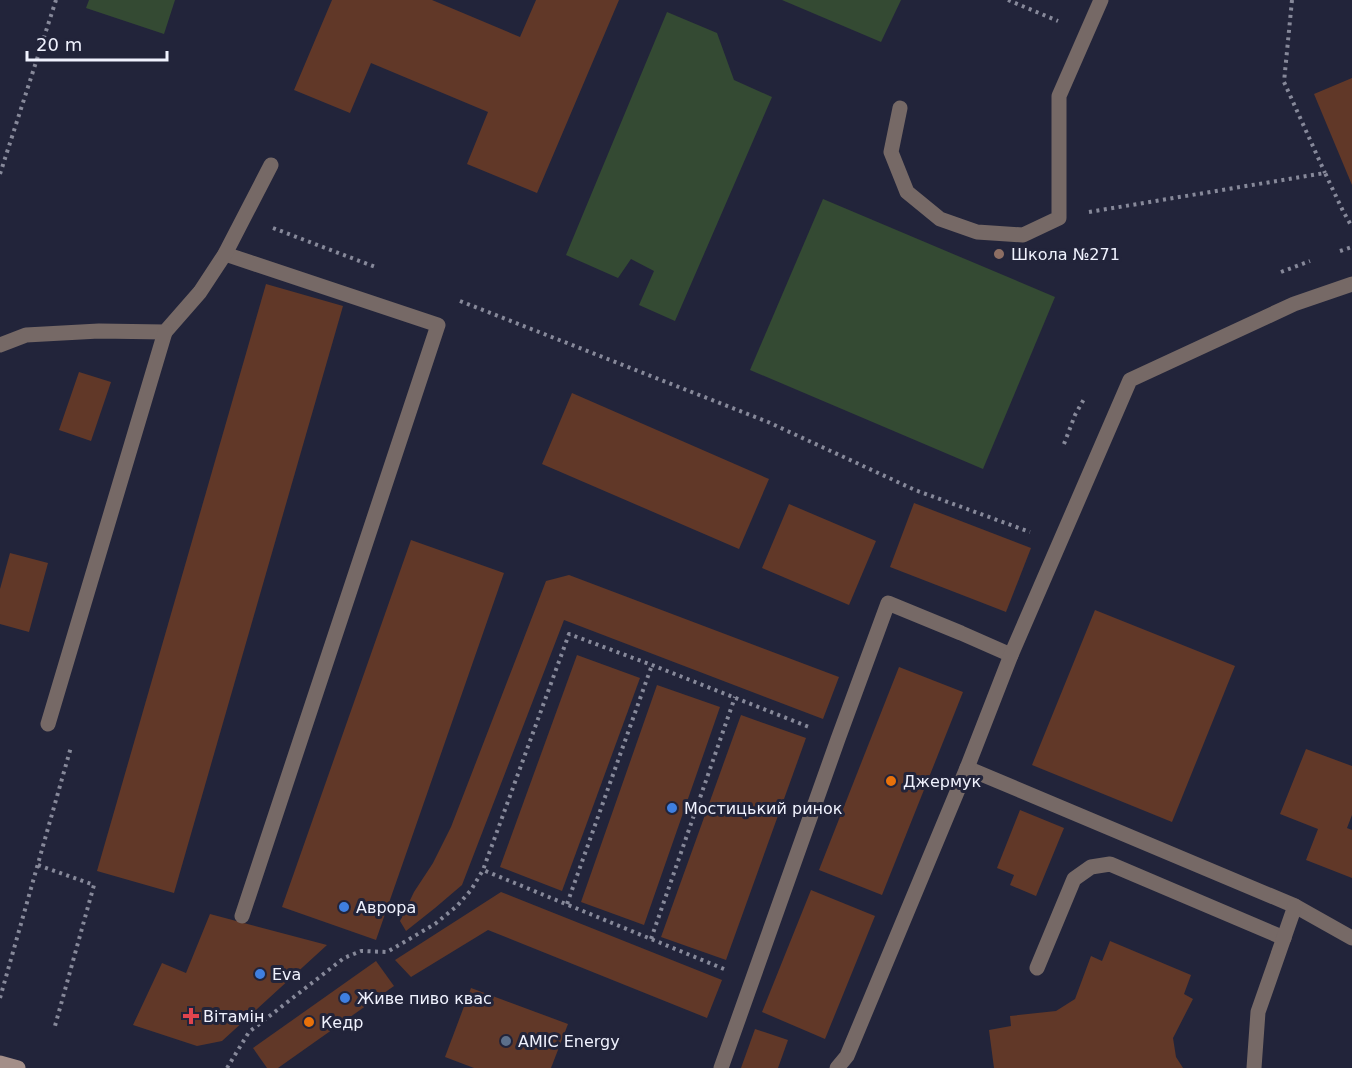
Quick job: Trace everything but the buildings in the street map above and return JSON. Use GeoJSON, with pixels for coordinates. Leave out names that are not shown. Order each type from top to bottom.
{"type":"FeatureCollection","features":[{"type":"Feature","properties":{"kind":"main road"},"geometry":{"type":"LineString","coordinates":[[0,1063],[18,1068]]}},
{"type":"Feature","properties":{"kind":"lane"},"geometry":{"type":"LineString","coordinates":[[900,108],[891,152],[907,192],[940,219],[977,232],[1023,235],[1059,218],[1059,96],[1101,0]]}},
{"type":"Feature","properties":{"kind":"lane"},"geometry":{"type":"LineString","coordinates":[[48,724],[165,332],[200,292],[225,254],[271,165]]}},
{"type":"Feature","properties":{"kind":"lane"},"geometry":{"type":"LineString","coordinates":[[225,254],[438,325],[242,916]]}},
{"type":"Feature","properties":{"kind":"lane"},"geometry":{"type":"LineString","coordinates":[[837,1068],[847,1056],[967,768],[1011,655],[1130,380],[1293,304],[1352,284]]}},
{"type":"Feature","properties":{"kind":"lane"},"geometry":{"type":"LineString","coordinates":[[0,345],[26,335],[99,331],[165,332]]}},
{"type":"Feature","properties":{"kind":"lane"},"geometry":{"type":"LineString","coordinates":[[721,1068],[888,603],[1011,655]]}},
{"type":"Feature","properties":{"kind":"lane"},"geometry":{"type":"LineString","coordinates":[[967,768],[1295,906],[1352,938]]}},
{"type":"Feature","properties":{"kind":"lane"},"geometry":{"type":"LineString","coordinates":[[1037,968],[1074,879],[1091,867],[1110,864],[1284,938]]}},
{"type":"Feature","properties":{"kind":"lane"},"geometry":{"type":"LineString","coordinates":[[1254,1068],[1258,1012],[1295,906]]}},
{"type":"Feature","properties":{"kind":"path"},"geometry":{"type":"LineString","coordinates":[[0,174],[56,0]]}},
{"type":"Feature","properties":{"kind":"path"},"geometry":{"type":"LineString","coordinates":[[1008,0],[1086,33]]}},
{"type":"Feature","properties":{"kind":"path"},"geometry":{"type":"LineString","coordinates":[[1292,0],[1284,82],[1342,211],[1352,227]]}},
{"type":"Feature","properties":{"kind":"path"},"geometry":{"type":"LineString","coordinates":[[1059,218],[1325,173]]}},
{"type":"Feature","properties":{"kind":"path"},"geometry":{"type":"LineString","coordinates":[[244,217],[388,272]]}},
{"type":"Feature","properties":{"kind":"path"},"geometry":{"type":"LineString","coordinates":[[453,298],[768,422],[915,490],[1030,533]]}},
{"type":"Feature","properties":{"kind":"path"},"geometry":{"type":"LineString","coordinates":[[227,1068],[249,1032],[344,958],[361,951],[387,952],[435,924],[457,906],[471,890],[483,870],[569,634],[838,739]]}},
{"type":"Feature","properties":{"kind":"path"},"geometry":{"type":"LineString","coordinates":[[567,904],[652,665]]}},
{"type":"Feature","properties":{"kind":"path"},"geometry":{"type":"LineString","coordinates":[[651,939],[735,698]]}},
{"type":"Feature","properties":{"kind":"path"},"geometry":{"type":"LineString","coordinates":[[38,865],[94,885],[56,1026]]}},
{"type":"Feature","properties":{"kind":"path"},"geometry":{"type":"LineString","coordinates":[[483,870],[752,981]]}},
{"type":"Feature","properties":{"kind":"green space"},"geometry":{"type":"Polygon","coordinates":[[[89,0],[175,0],[164,34],[86,8],[89,0]]]}},
{"type":"Feature","properties":{"kind":"green space"},"geometry":{"type":"Polygon","coordinates":[[[782,0],[901,0],[881,42],[782,0]]]}},
{"type":"Feature","properties":{"kind":"green space"},"geometry":{"type":"Polygon","coordinates":[[[667,12],[717,33],[734,80],[772,97],[675,321],[639,305],[654,271],[631,259],[618,278],[566,255],[667,12]]]}},
{"type":"Feature","properties":{"kind":"green space"},"geometry":{"type":"Polygon","coordinates":[[[823,199],[1055,297],[983,469],[750,370],[823,199]]]}},
{"type":"Feature","properties":{"kind":"place","name":"Школа №271"},"geometry":{"type":"Point","coordinates":[999,254]}},
{"type":"Feature","properties":{"kind":"place","name":"Джермук"},"geometry":{"type":"Point","coordinates":[891,781]}},
{"type":"Feature","properties":{"kind":"place","name":"Мостицький ринок"},"geometry":{"type":"Point","coordinates":[672,808]}},
{"type":"Feature","properties":{"kind":"place","name":"Аврора"},"geometry":{"type":"Point","coordinates":[344,907]}},
{"type":"Feature","properties":{"kind":"place","name":"Eva"},"geometry":{"type":"Point","coordinates":[260,974]}},
{"type":"Feature","properties":{"kind":"place","name":"Живе пиво квас"},"geometry":{"type":"Point","coordinates":[345,998]}},
{"type":"Feature","properties":{"kind":"place","name":"Вітамін"},"geometry":{"type":"Point","coordinates":[191,1016]}},
{"type":"Feature","properties":{"kind":"place","name":"Кедр"},"geometry":{"type":"Point","coordinates":[309,1022]}},
{"type":"Feature","properties":{"kind":"place","name":"AMIC Energy"},"geometry":{"type":"Point","coordinates":[506,1041]}}]}
